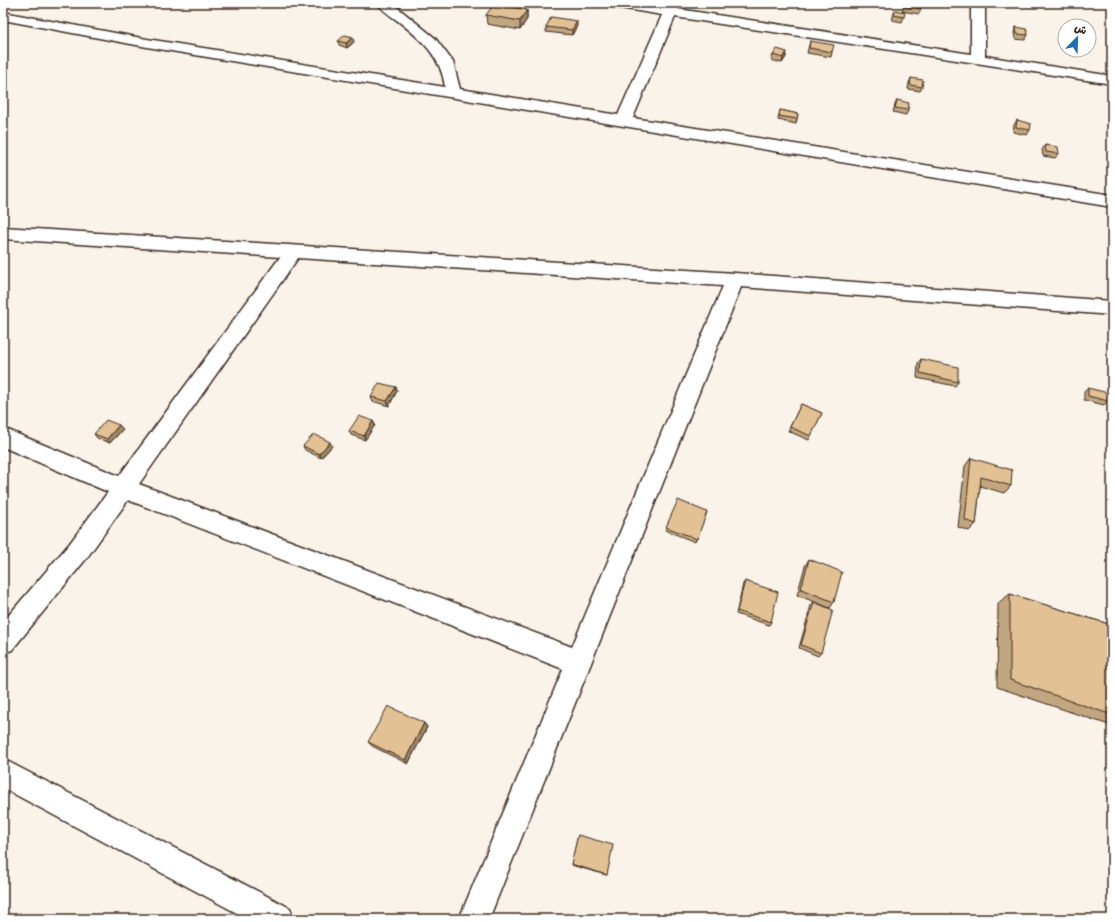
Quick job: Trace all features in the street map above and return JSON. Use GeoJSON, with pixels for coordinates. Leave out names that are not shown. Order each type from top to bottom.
{"type":"FeatureCollection","features":[{"type":"Feature","properties":{"kind":"street"},"geometry":{"type":"LineString","coordinates":[[384,3],[418,29],[438,47],[450,69],[453,94]]}},
{"type":"Feature","properties":{"kind":"street"},"geometry":{"type":"LineString","coordinates":[[614,3],[672,8],[1112,80]]}},
{"type":"Feature","properties":{"kind":"street"},"geometry":{"type":"LineString","coordinates":[[978,3],[978,59]]}},
{"type":"Feature","properties":{"kind":"street"},"geometry":{"type":"LineString","coordinates":[[622,122],[672,8]]}},
{"type":"Feature","properties":{"kind":"street"},"geometry":{"type":"LineString","coordinates":[[3,16],[147,44],[1112,201]]}},
{"type":"Feature","properties":{"kind":"street"},"geometry":{"type":"LineString","coordinates":[[3,232],[735,280],[1112,308]]}},
{"type":"Feature","properties":{"kind":"street"},"geometry":{"type":"LineString","coordinates":[[3,641],[78,551],[293,252]]}},
{"type":"Feature","properties":{"kind":"street"},"geometry":{"type":"LineString","coordinates":[[474,919],[735,280]]}},
{"type":"Feature","properties":{"kind":"street"},"geometry":{"type":"LineString","coordinates":[[3,438],[123,488],[579,662]]}},
{"type":"Feature","properties":{"kind":"street"},"geometry":{"type":"LineString","coordinates":[[3,772],[279,919]]}},
{"type":"Feature","properties":{"kind":"building"},"geometry":{"type":"Polygon","coordinates":[[[905,3],[922,5],[921,9],[904,6],[905,3]]]}},
{"type":"Feature","properties":{"kind":"building"},"geometry":{"type":"Polygon","coordinates":[[[494,4],[527,10],[520,21],[486,15],[494,4]]]}},
{"type":"Feature","properties":{"kind":"building"},"geometry":{"type":"Polygon","coordinates":[[[895,10],[905,12],[904,17],[894,15],[895,10]]]}},
{"type":"Feature","properties":{"kind":"building"},"geometry":{"type":"Polygon","coordinates":[[[551,17],[577,21],[572,30],[546,27],[551,17]]]}},
{"type":"Feature","properties":{"kind":"building"},"geometry":{"type":"Polygon","coordinates":[[[1016,27],[1027,29],[1028,35],[1017,34],[1016,27]]]}},
{"type":"Feature","properties":{"kind":"building"},"geometry":{"type":"Polygon","coordinates":[[[345,35],[353,37],[346,43],[338,41],[345,35]]]}},
{"type":"Feature","properties":{"kind":"building"},"geometry":{"type":"Polygon","coordinates":[[[810,41],[834,45],[832,52],[809,48],[810,41]]]}},
{"type":"Feature","properties":{"kind":"building"},"geometry":{"type":"Polygon","coordinates":[[[777,49],[787,52],[783,58],[773,55],[777,49]]]}},
{"type":"Feature","properties":{"kind":"building"},"geometry":{"type":"Polygon","coordinates":[[[911,78],[923,80],[922,87],[910,85],[911,78]]]}},
{"type":"Feature","properties":{"kind":"building"},"geometry":{"type":"Polygon","coordinates":[[[897,100],[909,103],[908,110],[895,108],[897,100]]]}},
{"type":"Feature","properties":{"kind":"building"},"geometry":{"type":"Polygon","coordinates":[[[780,110],[798,114],[797,119],[779,116],[780,110]]]}},
{"type":"Feature","properties":{"kind":"building"},"geometry":{"type":"Polygon","coordinates":[[[1017,120],[1031,124],[1030,130],[1016,127],[1017,120]]]}},
{"type":"Feature","properties":{"kind":"building"},"geometry":{"type":"Polygon","coordinates":[[[1045,145],[1058,147],[1059,154],[1046,152],[1045,145]]]}},
{"type":"Feature","properties":{"kind":"building"},"geometry":{"type":"Polygon","coordinates":[[[921,359],[958,367],[958,382],[920,373],[921,359]]]}},
{"type":"Feature","properties":{"kind":"building"},"geometry":{"type":"Polygon","coordinates":[[[379,383],[396,387],[387,401],[371,397],[379,383]]]}},
{"type":"Feature","properties":{"kind":"building"},"geometry":{"type":"Polygon","coordinates":[[[1088,388],[1108,393],[1108,401],[1088,396],[1088,388]]]}},
{"type":"Feature","properties":{"kind":"building"},"geometry":{"type":"Polygon","coordinates":[[[801,404],[822,413],[811,436],[790,427],[801,404]]]}},
{"type":"Feature","properties":{"kind":"building"},"geometry":{"type":"Polygon","coordinates":[[[359,416],[373,421],[364,436],[349,431],[359,416]]]}},
{"type":"Feature","properties":{"kind":"building"},"geometry":{"type":"Polygon","coordinates":[[[106,420],[119,425],[107,439],[94,434],[106,420]]]}},
{"type":"Feature","properties":{"kind":"building"},"geometry":{"type":"Polygon","coordinates":[[[314,434],[330,442],[319,454],[303,446],[314,434]]]}},
{"type":"Feature","properties":{"kind":"building"},"geometry":{"type":"Polygon","coordinates":[[[971,458],[1012,470],[1011,486],[981,477],[976,524],[965,520],[971,458]]]}},
{"type":"Feature","properties":{"kind":"building"},"geometry":{"type":"Polygon","coordinates":[[[678,500],[707,512],[697,539],[666,527],[678,500]]]}},
{"type":"Feature","properties":{"kind":"building"},"geometry":{"type":"Polygon","coordinates":[[[809,559],[842,572],[834,602],[801,589],[809,559]]]}},
{"type":"Feature","properties":{"kind":"building"},"geometry":{"type":"Polygon","coordinates":[[[745,581],[778,592],[771,622],[737,611],[745,581]]]}},
{"type":"Feature","properties":{"kind":"building"},"geometry":{"type":"Polygon","coordinates":[[[1010,594],[1112,625],[1112,715],[1010,680],[1010,594]]]}},
{"type":"Feature","properties":{"kind":"building"},"geometry":{"type":"Polygon","coordinates":[[[814,602],[833,610],[821,653],[801,645],[814,602]]]}},
{"type":"Feature","properties":{"kind":"building"},"geometry":{"type":"Polygon","coordinates":[[[388,706],[424,723],[405,760],[368,742],[388,706]]]}},
{"type":"Feature","properties":{"kind":"building"},"geometry":{"type":"Polygon","coordinates":[[[578,835],[613,845],[607,875],[571,864],[578,835]]]}}]}
